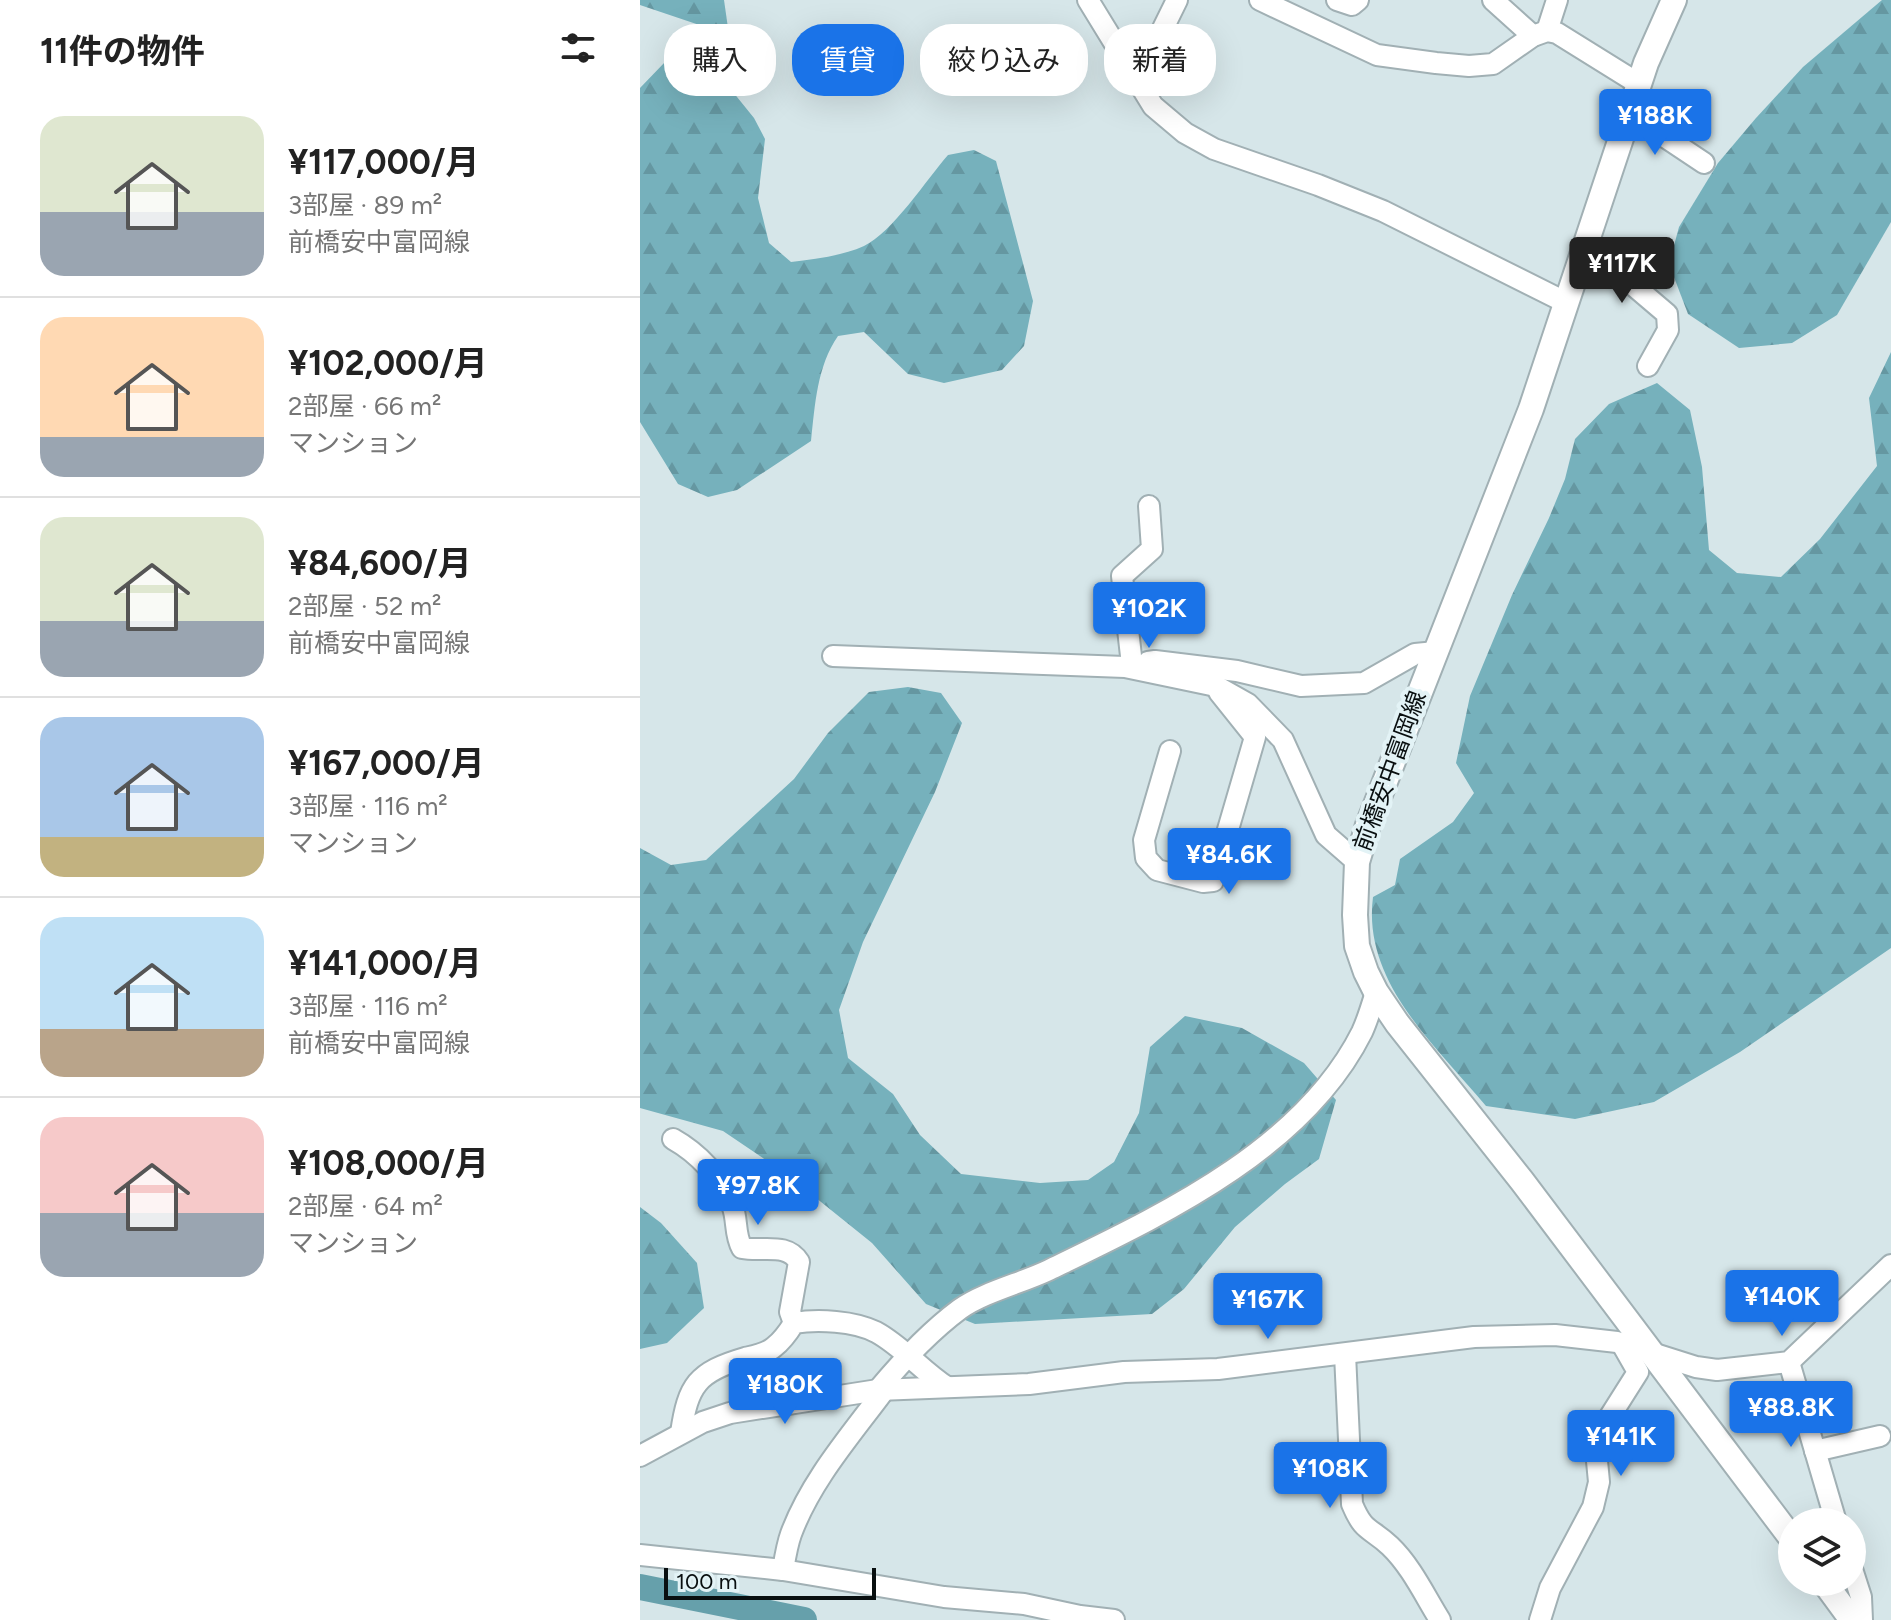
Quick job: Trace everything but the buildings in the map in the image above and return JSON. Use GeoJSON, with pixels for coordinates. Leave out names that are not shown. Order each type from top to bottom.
{"type":"FeatureCollection","features":[{"type":"Feature","properties":{"kind":"main road","name":"前橋安中富岡線"},"geometry":{"type":"LineString","coordinates":[[1674,0],[1658,32],[1639,84],[1531,409],[1373,811],[1357,862],[1354,902],[1357,946],[1376,992],[1397,1023],[1522,1181],[1778,1520]]}},
{"type":"Feature","properties":{"kind":"main road"},"geometry":{"type":"LineString","coordinates":[[1834,1596],[1852,1620]]}},
{"type":"Feature","properties":{"kind":"street"},"geometry":{"type":"LineString","coordinates":[[1088,0],[1104,27]]}},
{"type":"Feature","properties":{"kind":"street"},"geometry":{"type":"LineString","coordinates":[[1165,24],[1177,0]]}},
{"type":"Feature","properties":{"kind":"street"},"geometry":{"type":"LineString","coordinates":[[1260,0],[1377,55],[1436,63],[1493,64],[1540,33],[1557,0]]}},
{"type":"Feature","properties":{"kind":"street"},"geometry":{"type":"LineString","coordinates":[[1337,0],[1352,5],[1358,0]]}},
{"type":"Feature","properties":{"kind":"street"},"geometry":{"type":"LineString","coordinates":[[1493,0],[1540,33],[1557,33],[1639,84]]}},
{"type":"Feature","properties":{"kind":"street"},"geometry":{"type":"LineString","coordinates":[[1146,96],[1153,106],[1185,133],[1214,149],[1383,211],[1567,303]]}},
{"type":"Feature","properties":{"kind":"street"},"geometry":{"type":"LineString","coordinates":[[1629,113],[1704,163]]}},
{"type":"Feature","properties":{"kind":"street"},"geometry":{"type":"LineString","coordinates":[[1586,245],[1667,314],[1668,330],[1648,366]]}},
{"type":"Feature","properties":{"kind":"street"},"geometry":{"type":"LineString","coordinates":[[1129,666],[1122,576],[1152,549],[1149,506]]}},
{"type":"Feature","properties":{"kind":"street"},"geometry":{"type":"LineString","coordinates":[[1129,666],[1155,661],[1223,669],[1301,686],[1364,683],[1415,654],[1436,652]]}},
{"type":"Feature","properties":{"kind":"street"},"geometry":{"type":"LineString","coordinates":[[833,656],[1129,666],[1216,686],[1248,704],[1283,740],[1326,835],[1357,862]]}},
{"type":"Feature","properties":{"kind":"street"},"geometry":{"type":"LineString","coordinates":[[1170,751],[1144,840],[1146,858],[1157,870],[1203,882],[1213,881],[1255,737],[1216,686]]}},
{"type":"Feature","properties":{"kind":"street"},"geometry":{"type":"LineString","coordinates":[[783,1570],[790,1536],[803,1507],[830,1463],[907,1355],[963,1307],[1123,1233],[1223,1176],[1273,1141],[1344,1062],[1363,1030],[1376,992]]}},
{"type":"Feature","properties":{"kind":"street"},"geometry":{"type":"LineString","coordinates":[[673,1139],[693,1150],[722,1188],[732,1206],[737,1240],[742,1248],[755,1251],[786,1249],[794,1254],[799,1262],[790,1312],[794,1323]]}},
{"type":"Feature","properties":{"kind":"street"},"geometry":{"type":"LineString","coordinates":[[640,1456],[703,1422],[730,1413],[881,1390],[1029,1384],[1124,1372],[1218,1369],[1474,1337],[1555,1335],[1622,1344],[1696,1367],[1717,1370],[1789,1362],[1891,1265]]}},
{"type":"Feature","properties":{"kind":"street"},"geometry":{"type":"LineString","coordinates":[[681,1433],[685,1408],[693,1389],[703,1377],[712,1369],[774,1348],[794,1323],[808,1320],[856,1326],[875,1332],[947,1387]]}},
{"type":"Feature","properties":{"kind":"street"},"geometry":{"type":"LineString","coordinates":[[1540,1620],[1550,1588],[1593,1507],[1599,1482],[1595,1440],[1638,1372],[1622,1344]]}},
{"type":"Feature","properties":{"kind":"street"},"geometry":{"type":"LineString","coordinates":[[1345,1354],[1352,1504],[1360,1524],[1389,1545],[1440,1620]]}},
{"type":"Feature","properties":{"kind":"street"},"geometry":{"type":"LineString","coordinates":[[1789,1362],[1832,1508]]}},
{"type":"Feature","properties":{"kind":"street"},"geometry":{"type":"LineString","coordinates":[[1815,1451],[1880,1436]]}},
{"type":"Feature","properties":{"kind":"street"},"geometry":{"type":"LineString","coordinates":[[640,1555],[783,1570],[944,1597],[1016,1603],[1114,1620]]}},
{"type":"Feature","properties":{"kind":"street"},"geometry":{"type":"LineString","coordinates":[[1861,1596],[1862,1620]]}},
{"type":"Feature","properties":{"kind":"street"},"geometry":{"type":"LineString","coordinates":[[1016,1603],[1025,1615],[1039,1620]]}},
{"type":"Feature","properties":{"kind":"green space"},"geometry":{"type":"Polygon","coordinates":[[[640,0],[724,0],[727,24],[696,24],[640,5],[640,0]]]}},
{"type":"Feature","properties":{"kind":"green space"},"geometry":{"type":"Polygon","coordinates":[[[1882,0],[1891,0],[1891,222],[1837,315],[1792,343],[1739,348],[1688,314],[1669,264],[1679,227],[1718,163],[1756,118],[1803,67],[1882,0]]]}},
{"type":"Feature","properties":{"kind":"green space"},"geometry":{"type":"Polygon","coordinates":[[[664,63],[664,96],[736,96],[754,118],[765,139],[758,198],[769,243],[791,262],[847,252],[875,239],[897,218],[948,155],[974,150],[996,161],[1033,301],[1024,346],[1002,370],[944,383],[908,374],[864,332],[838,336],[821,373],[811,441],[737,490],[708,497],[678,484],[640,422],[640,88],[664,63]]]}},
{"type":"Feature","properties":{"kind":"green space"},"geometry":{"type":"Polygon","coordinates":[[[1891,352],[1891,948],[1740,1052],[1654,1102],[1575,1119],[1486,1106],[1425,1036],[1391,985],[1379,957],[1373,928],[1373,897],[1395,885],[1400,859],[1453,822],[1474,793],[1456,763],[1470,696],[1565,479],[1575,439],[1609,404],[1657,383],[1690,410],[1702,467],[1709,550],[1737,573],[1781,577],[1820,539],[1877,466],[1869,398],[1891,352]]]}},
{"type":"Feature","properties":{"kind":"green space"},"geometry":{"type":"Polygon","coordinates":[[[908,687],[941,693],[962,723],[935,792],[863,942],[839,1010],[848,1058],[893,1094],[920,1135],[961,1174],[1040,1183],[1088,1180],[1114,1162],[1139,1113],[1150,1047],[1185,1016],[1242,1028],[1304,1063],[1336,1100],[1319,1159],[1235,1227],[1184,1289],[1152,1314],[975,1324],[926,1304],[872,1243],[785,1173],[723,1131],[640,1108],[640,848],[671,865],[706,860],[794,779],[828,733],[869,692],[908,687]]]}},
{"type":"Feature","properties":{"kind":"green space"},"geometry":{"type":"Polygon","coordinates":[[[640,1207],[661,1223],[697,1263],[704,1308],[667,1343],[640,1349],[640,1207]]]}},
{"type":"Feature","properties":{"kind":"waterway"},"geometry":{"type":"LineString","coordinates":[[640,1587],[804,1620]]}}]}
